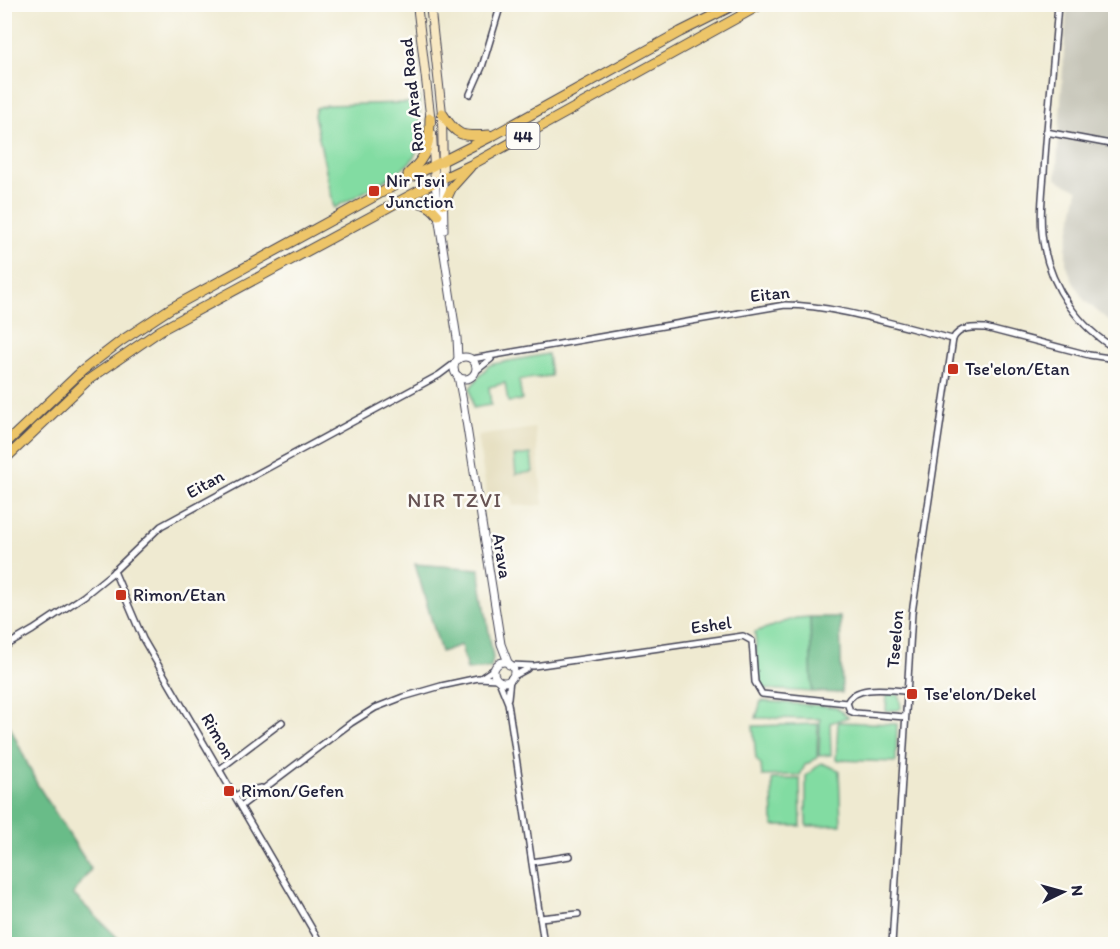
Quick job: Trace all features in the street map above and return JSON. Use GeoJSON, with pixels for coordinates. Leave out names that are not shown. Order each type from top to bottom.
{"type":"FeatureCollection","features":[{"type":"Feature","properties":{"kind":"highway","name":"44"},"geometry":{"type":"LineString","coordinates":[[4,445],[82,371],[171,308],[399,183],[494,135],[680,32],[736,4]]}},
{"type":"Feature","properties":{"kind":"highway","name":"44"},"geometry":{"type":"LineString","coordinates":[[4,460],[88,380],[161,330],[439,180],[473,164],[762,4]]}},
{"type":"Feature","properties":{"kind":"highway"},"geometry":{"type":"LineString","coordinates":[[442,113],[450,126],[460,134],[494,135]]}},
{"type":"Feature","properties":{"kind":"highway"},"geometry":{"type":"LineString","coordinates":[[399,183],[420,164],[428,149],[430,118]]}},
{"type":"Feature","properties":{"kind":"highway"},"geometry":{"type":"LineString","coordinates":[[444,204],[452,187],[473,164]]}},
{"type":"Feature","properties":{"kind":"highway"},"geometry":{"type":"LineString","coordinates":[[398,202],[423,202],[438,215]]}},
{"type":"Feature","properties":{"kind":"main road","name":"Ron Arad Road"},"geometry":{"type":"LineString","coordinates":[[417,4],[435,164],[439,180]]}},
{"type":"Feature","properties":{"kind":"main road","name":"Ron Arad Road"},"geometry":{"type":"LineString","coordinates":[[430,4],[442,113],[444,159],[439,180]]}},
{"type":"Feature","properties":{"kind":"street"},"geometry":{"type":"LineString","coordinates":[[470,94],[482,67],[501,4]]}},
{"type":"Feature","properties":{"kind":"street"},"geometry":{"type":"LineString","coordinates":[[1058,4],[1046,132],[1042,220],[1047,258],[1059,287],[1074,312],[1090,330],[1116,349]]}},
{"type":"Feature","properties":{"kind":"street"},"geometry":{"type":"LineString","coordinates":[[1046,132],[1116,145]]}},
{"type":"Feature","properties":{"kind":"street"},"geometry":{"type":"LineString","coordinates":[[439,180],[444,204],[444,253]]}},
{"type":"Feature","properties":{"kind":"street"},"geometry":{"type":"LineString","coordinates":[[439,180],[438,215],[457,338],[454,370],[457,376],[465,379],[473,374],[476,366],[463,351],[457,338]]}},
{"type":"Feature","properties":{"kind":"street","name":"Eitan"},"geometry":{"type":"LineString","coordinates":[[471,358],[495,357],[785,305],[836,311],[953,339]]}},
{"type":"Feature","properties":{"kind":"street"},"geometry":{"type":"LineString","coordinates":[[953,339],[956,333],[976,328],[1089,355],[1116,359]]}},
{"type":"Feature","properties":{"kind":"street","name":"Tseelon"},"geometry":{"type":"LineString","coordinates":[[892,945],[906,691],[914,602],[953,339]]}},
{"type":"Feature","properties":{"kind":"street"},"geometry":{"type":"LineString","coordinates":[[456,361],[462,357],[471,358]]}},
{"type":"Feature","properties":{"kind":"street","name":"Eitan"},"geometry":{"type":"LineString","coordinates":[[473,374],[484,363],[495,357]]}},
{"type":"Feature","properties":{"kind":"street","name":"Eitan"},"geometry":{"type":"LineString","coordinates":[[4,647],[67,608],[114,571],[161,526],[439,375],[456,361]]}},
{"type":"Feature","properties":{"kind":"street","name":"Arava"},"geometry":{"type":"LineString","coordinates":[[464,402],[464,390],[473,374]]}},
{"type":"Feature","properties":{"kind":"street","name":"Eitan"},"geometry":{"type":"LineString","coordinates":[[439,375],[457,376]]}},
{"type":"Feature","properties":{"kind":"street","name":"Arava"},"geometry":{"type":"LineString","coordinates":[[457,376],[464,402],[501,644],[510,665]]}},
{"type":"Feature","properties":{"kind":"street","name":"Rimon"},"geometry":{"type":"LineString","coordinates":[[114,571],[143,639],[321,945]]}},
{"type":"Feature","properties":{"kind":"street","name":"Eshel"},"geometry":{"type":"LineString","coordinates":[[510,665],[534,666],[743,636],[752,641],[754,682],[762,694],[847,703],[850,711],[855,713],[905,717]]}},
{"type":"Feature","properties":{"kind":"street","name":"Arava"},"geometry":{"type":"LineString","coordinates":[[496,667],[501,644]]}},
{"type":"Feature","properties":{"kind":"street"},"geometry":{"type":"LineString","coordinates":[[241,806],[356,719],[375,708],[419,692],[478,678],[502,663],[510,665],[513,670],[508,703]]}},
{"type":"Feature","properties":{"kind":"street","name":"Eshel"},"geometry":{"type":"LineString","coordinates":[[511,678],[534,666]]}},
{"type":"Feature","properties":{"kind":"street"},"geometry":{"type":"LineString","coordinates":[[496,667],[498,680],[508,703],[544,945]]}},
{"type":"Feature","properties":{"kind":"street"},"geometry":{"type":"LineString","coordinates":[[478,678],[505,682],[511,678]]}},
{"type":"Feature","properties":{"kind":"street"},"geometry":{"type":"LineString","coordinates":[[847,703],[851,697],[866,690],[906,691]]}},
{"type":"Feature","properties":{"kind":"street"},"geometry":{"type":"LineString","coordinates":[[219,769],[282,722]]}},
{"type":"Feature","properties":{"kind":"street"},"geometry":{"type":"LineString","coordinates":[[235,796],[240,792],[268,785]]}},
{"type":"Feature","properties":{"kind":"street"},"geometry":{"type":"LineString","coordinates":[[532,862],[570,856]]}},
{"type":"Feature","properties":{"kind":"street"},"geometry":{"type":"LineString","coordinates":[[540,918],[578,914]]}},
{"type":"Feature","properties":{"kind":"shaded area"},"geometry":{"type":"Polygon","coordinates":[[[1067,5],[1115,5],[1115,326],[1084,300],[1066,264],[1066,248],[1078,190],[1056,179],[1067,5]]]}},
{"type":"Feature","properties":{"kind":"shaded area"},"geometry":{"type":"Polygon","coordinates":[[[535,428],[543,505],[513,506],[511,495],[500,496],[499,492],[487,494],[477,436],[535,428]]]}},
{"type":"Feature","properties":{"kind":"green space"},"geometry":{"type":"Polygon","coordinates":[[[419,95],[419,141],[411,161],[391,176],[334,208],[314,115],[316,108],[326,105],[408,103],[419,95]]]}},
{"type":"Feature","properties":{"kind":"green space"},"geometry":{"type":"Polygon","coordinates":[[[548,354],[551,376],[519,380],[522,400],[508,402],[505,383],[489,387],[491,405],[473,408],[470,388],[488,366],[548,354]]]}},
{"type":"Feature","properties":{"kind":"green space"},"geometry":{"type":"Polygon","coordinates":[[[531,454],[533,472],[516,474],[514,456],[531,454]]]}},
{"type":"Feature","properties":{"kind":"green space"},"geometry":{"type":"Polygon","coordinates":[[[415,564],[479,569],[493,658],[491,668],[467,670],[461,645],[441,652],[415,564]]]}},
{"type":"Feature","properties":{"kind":"green space"},"geometry":{"type":"Polygon","coordinates":[[[810,617],[812,692],[763,689],[758,677],[755,632],[796,618],[810,617]]]}},
{"type":"Feature","properties":{"kind":"green space"},"geometry":{"type":"Polygon","coordinates":[[[810,617],[840,617],[842,693],[812,692],[810,617]]]}},
{"type":"Feature","properties":{"kind":"green space"},"geometry":{"type":"Polygon","coordinates":[[[887,694],[899,695],[901,708],[886,711],[887,694]]]}},
{"type":"Feature","properties":{"kind":"green space"},"geometry":{"type":"Polygon","coordinates":[[[761,701],[836,707],[848,717],[830,723],[831,755],[819,756],[820,719],[756,718],[761,701]]]}},
{"type":"Feature","properties":{"kind":"green space"},"geometry":{"type":"Polygon","coordinates":[[[5,716],[37,784],[91,869],[73,894],[124,944],[5,944],[5,716]]]}},
{"type":"Feature","properties":{"kind":"green space"},"geometry":{"type":"Polygon","coordinates":[[[838,722],[897,724],[896,762],[836,760],[838,722]]]}},
{"type":"Feature","properties":{"kind":"green space"},"geometry":{"type":"Polygon","coordinates":[[[818,724],[817,758],[805,765],[800,775],[762,776],[761,765],[756,759],[753,726],[818,724]]]}},
{"type":"Feature","properties":{"kind":"green space"},"geometry":{"type":"Polygon","coordinates":[[[821,763],[839,770],[841,825],[807,826],[806,824],[806,776],[821,763]]]}},
{"type":"Feature","properties":{"kind":"green space"},"geometry":{"type":"Polygon","coordinates":[[[772,779],[800,779],[801,826],[773,826],[772,779]]]}},
{"type":"Feature","properties":{"kind":"place","name":"Nir Tsvi Junction"},"geometry":{"type":"Point","coordinates":[374,191]}},
{"type":"Feature","properties":{"kind":"place","name":"Tse'elon/Etan"},"geometry":{"type":"Point","coordinates":[953,369]}},
{"type":"Feature","properties":{"kind":"place","name":"Rimon/Etan"},"geometry":{"type":"Point","coordinates":[121,595]}},
{"type":"Feature","properties":{"kind":"place","name":"Tse'elon/Dekel"},"geometry":{"type":"Point","coordinates":[912,694]}},
{"type":"Feature","properties":{"kind":"place","name":"Rimon/Gefen"},"geometry":{"type":"Point","coordinates":[229,791]}},
{"type":"Feature","properties":{"kind":"district","name":"NIR TZVI"},"geometry":{"type":"Point","coordinates":[455,500]}}]}
